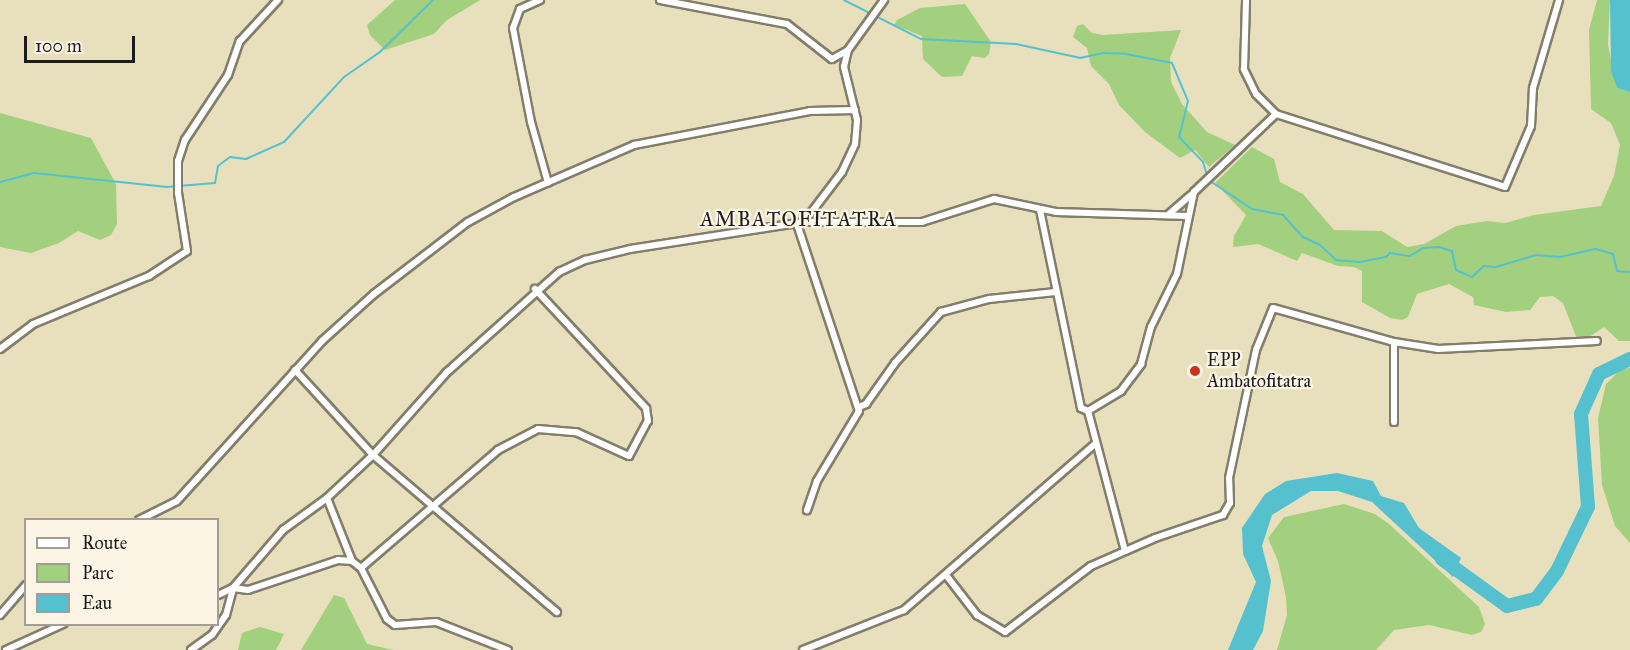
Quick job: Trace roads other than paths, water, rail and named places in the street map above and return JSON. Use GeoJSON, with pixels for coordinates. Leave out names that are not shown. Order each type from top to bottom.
{"type":"FeatureCollection","features":[{"type":"Feature","properties":{"kind":"street"},"geometry":{"type":"LineString","coordinates":[[0,349],[33,324],[149,276],[187,252],[178,194],[178,161],[186,140],[228,75],[240,40],[278,0]]}},
{"type":"Feature","properties":{"kind":"street"},"geometry":{"type":"LineString","coordinates":[[540,0],[520,9],[513,28],[548,183]]}},
{"type":"Feature","properties":{"kind":"street"},"geometry":{"type":"LineString","coordinates":[[660,0],[788,24],[832,59],[848,50],[872,20],[884,0]]}},
{"type":"Feature","properties":{"kind":"street"},"geometry":{"type":"LineString","coordinates":[[1246,0],[1244,69],[1256,94],[1276,114],[1505,187],[1531,126],[1533,88],[1559,0]]}},
{"type":"Feature","properties":{"kind":"street"},"geometry":{"type":"LineString","coordinates":[[800,223],[842,171],[855,144],[855,110],[844,67],[848,50]]}},
{"type":"Feature","properties":{"kind":"street"},"geometry":{"type":"LineString","coordinates":[[141,518],[177,501],[295,370],[374,294],[468,222],[634,145],[810,111],[855,110]]}},
{"type":"Feature","properties":{"kind":"street"},"geometry":{"type":"LineString","coordinates":[[1169,214],[1276,114]]}},
{"type":"Feature","properties":{"kind":"street"},"geometry":{"type":"LineString","coordinates":[[1088,411],[1121,391],[1141,364],[1151,327],[1177,274],[1187,216],[1194,192]]}},
{"type":"Feature","properties":{"kind":"street"},"geometry":{"type":"LineString","coordinates":[[219,595],[233,588],[283,530],[327,498],[373,455],[446,373],[535,289],[585,260],[656,243],[800,223],[922,222],[994,200],[1040,210],[1153,217],[1169,214],[1187,216]]}},
{"type":"Feature","properties":{"kind":"street"},"geometry":{"type":"LineString","coordinates":[[1040,210],[1081,408],[1088,411]]}},
{"type":"Feature","properties":{"kind":"street"},"geometry":{"type":"LineString","coordinates":[[800,223],[816,291],[859,407]]}},
{"type":"Feature","properties":{"kind":"street"},"geometry":{"type":"LineString","coordinates":[[361,568],[498,450],[538,429],[576,432],[625,457],[648,421],[646,408],[601,361],[589,343],[535,289]]}},
{"type":"Feature","properties":{"kind":"street"},"geometry":{"type":"LineString","coordinates":[[807,510],[817,481],[859,407],[866,404],[895,363],[941,312],[989,299],[1056,292]]}},
{"type":"Feature","properties":{"kind":"street"},"geometry":{"type":"LineString","coordinates":[[946,575],[977,615],[1005,632],[1091,566],[1125,551],[1223,516],[1230,503],[1229,478],[1256,350],[1273,308],[1394,342],[1438,349],[1597,341]]}},
{"type":"Feature","properties":{"kind":"street"},"geometry":{"type":"LineString","coordinates":[[1394,342],[1394,422]]}},
{"type":"Feature","properties":{"kind":"street"},"geometry":{"type":"LineString","coordinates":[[295,370],[373,455],[557,612]]}},
{"type":"Feature","properties":{"kind":"street"},"geometry":{"type":"LineString","coordinates":[[1088,411],[1125,551]]}},
{"type":"Feature","properties":{"kind":"street"},"geometry":{"type":"LineString","coordinates":[[802,650],[904,610],[946,575],[966,553],[1095,444]]}},
{"type":"Feature","properties":{"kind":"street"},"geometry":{"type":"LineString","coordinates":[[327,498],[352,561],[361,568],[387,619],[395,625],[436,622],[508,650]]}},
{"type":"Feature","properties":{"kind":"street"},"geometry":{"type":"LineString","coordinates":[[233,588],[248,590],[338,560],[352,561]]}},
{"type":"Feature","properties":{"kind":"street"},"geometry":{"type":"LineString","coordinates":[[0,615],[24,587]]}},
{"type":"Feature","properties":{"kind":"street"},"geometry":{"type":"LineString","coordinates":[[219,625],[226,615],[233,588]]}},
{"type":"Feature","properties":{"kind":"street"},"geometry":{"type":"LineString","coordinates":[[6,650],[59,626]]}},
{"type":"Feature","properties":{"kind":"street"},"geometry":{"type":"LineString","coordinates":[[191,650],[212,635],[218,626]]}},
{"type":"Feature","properties":{"kind":"water"},"geometry":{"type":"Polygon","coordinates":[[[1610,0],[1630,0],[1630,92],[1617,88],[1611,71],[1610,0]]]}},
{"type":"Feature","properties":{"kind":"water"},"geometry":{"type":"Polygon","coordinates":[[[1337,473],[1373,481],[1381,496],[1404,503],[1419,528],[1461,558],[1453,577],[1372,502],[1338,491],[1311,491],[1272,515],[1262,546],[1271,581],[1263,631],[1253,650],[1228,650],[1256,582],[1243,554],[1242,528],[1265,494],[1286,481],[1337,473]]]}},
{"type":"Feature","properties":{"kind":"waterway"},"geometry":{"type":"LineString","coordinates":[[0,182],[34,173],[167,187],[215,183],[218,166],[230,157],[246,159],[284,142],[344,77],[380,52],[433,0]]}},
{"type":"Feature","properties":{"kind":"waterway"},"geometry":{"type":"LineString","coordinates":[[844,0],[921,39],[1016,44],[1080,58],[1103,53],[1126,54],[1172,63],[1188,101],[1179,137],[1203,162],[1207,175]]}},
{"type":"Feature","properties":{"kind":"waterway"},"geometry":{"type":"LineString","coordinates":[[1210,181],[1252,209],[1283,215],[1303,237],[1320,245],[1336,260],[1360,262],[1386,257],[1390,253],[1410,256],[1423,248],[1439,247],[1452,251],[1456,270],[1472,277],[1484,266],[1496,267],[1536,255],[1560,257],[1596,249],[1613,254],[1617,271],[1630,272]]}},
{"type":"Feature","properties":{"kind":"waterway"},"geometry":{"type":"LineString","coordinates":[[1442,559],[1507,606],[1536,599],[1557,571],[1588,507],[1581,414],[1599,374],[1630,359]]}},
{"type":"Feature","properties":{"kind":"place","name":"EPP Ambatofitatra"},"geometry":{"type":"Point","coordinates":[1195,371]}},
{"type":"Feature","properties":{"kind":"district","name":"AMBATOFITATRA"},"geometry":{"type":"Point","coordinates":[799,219]}}]}
